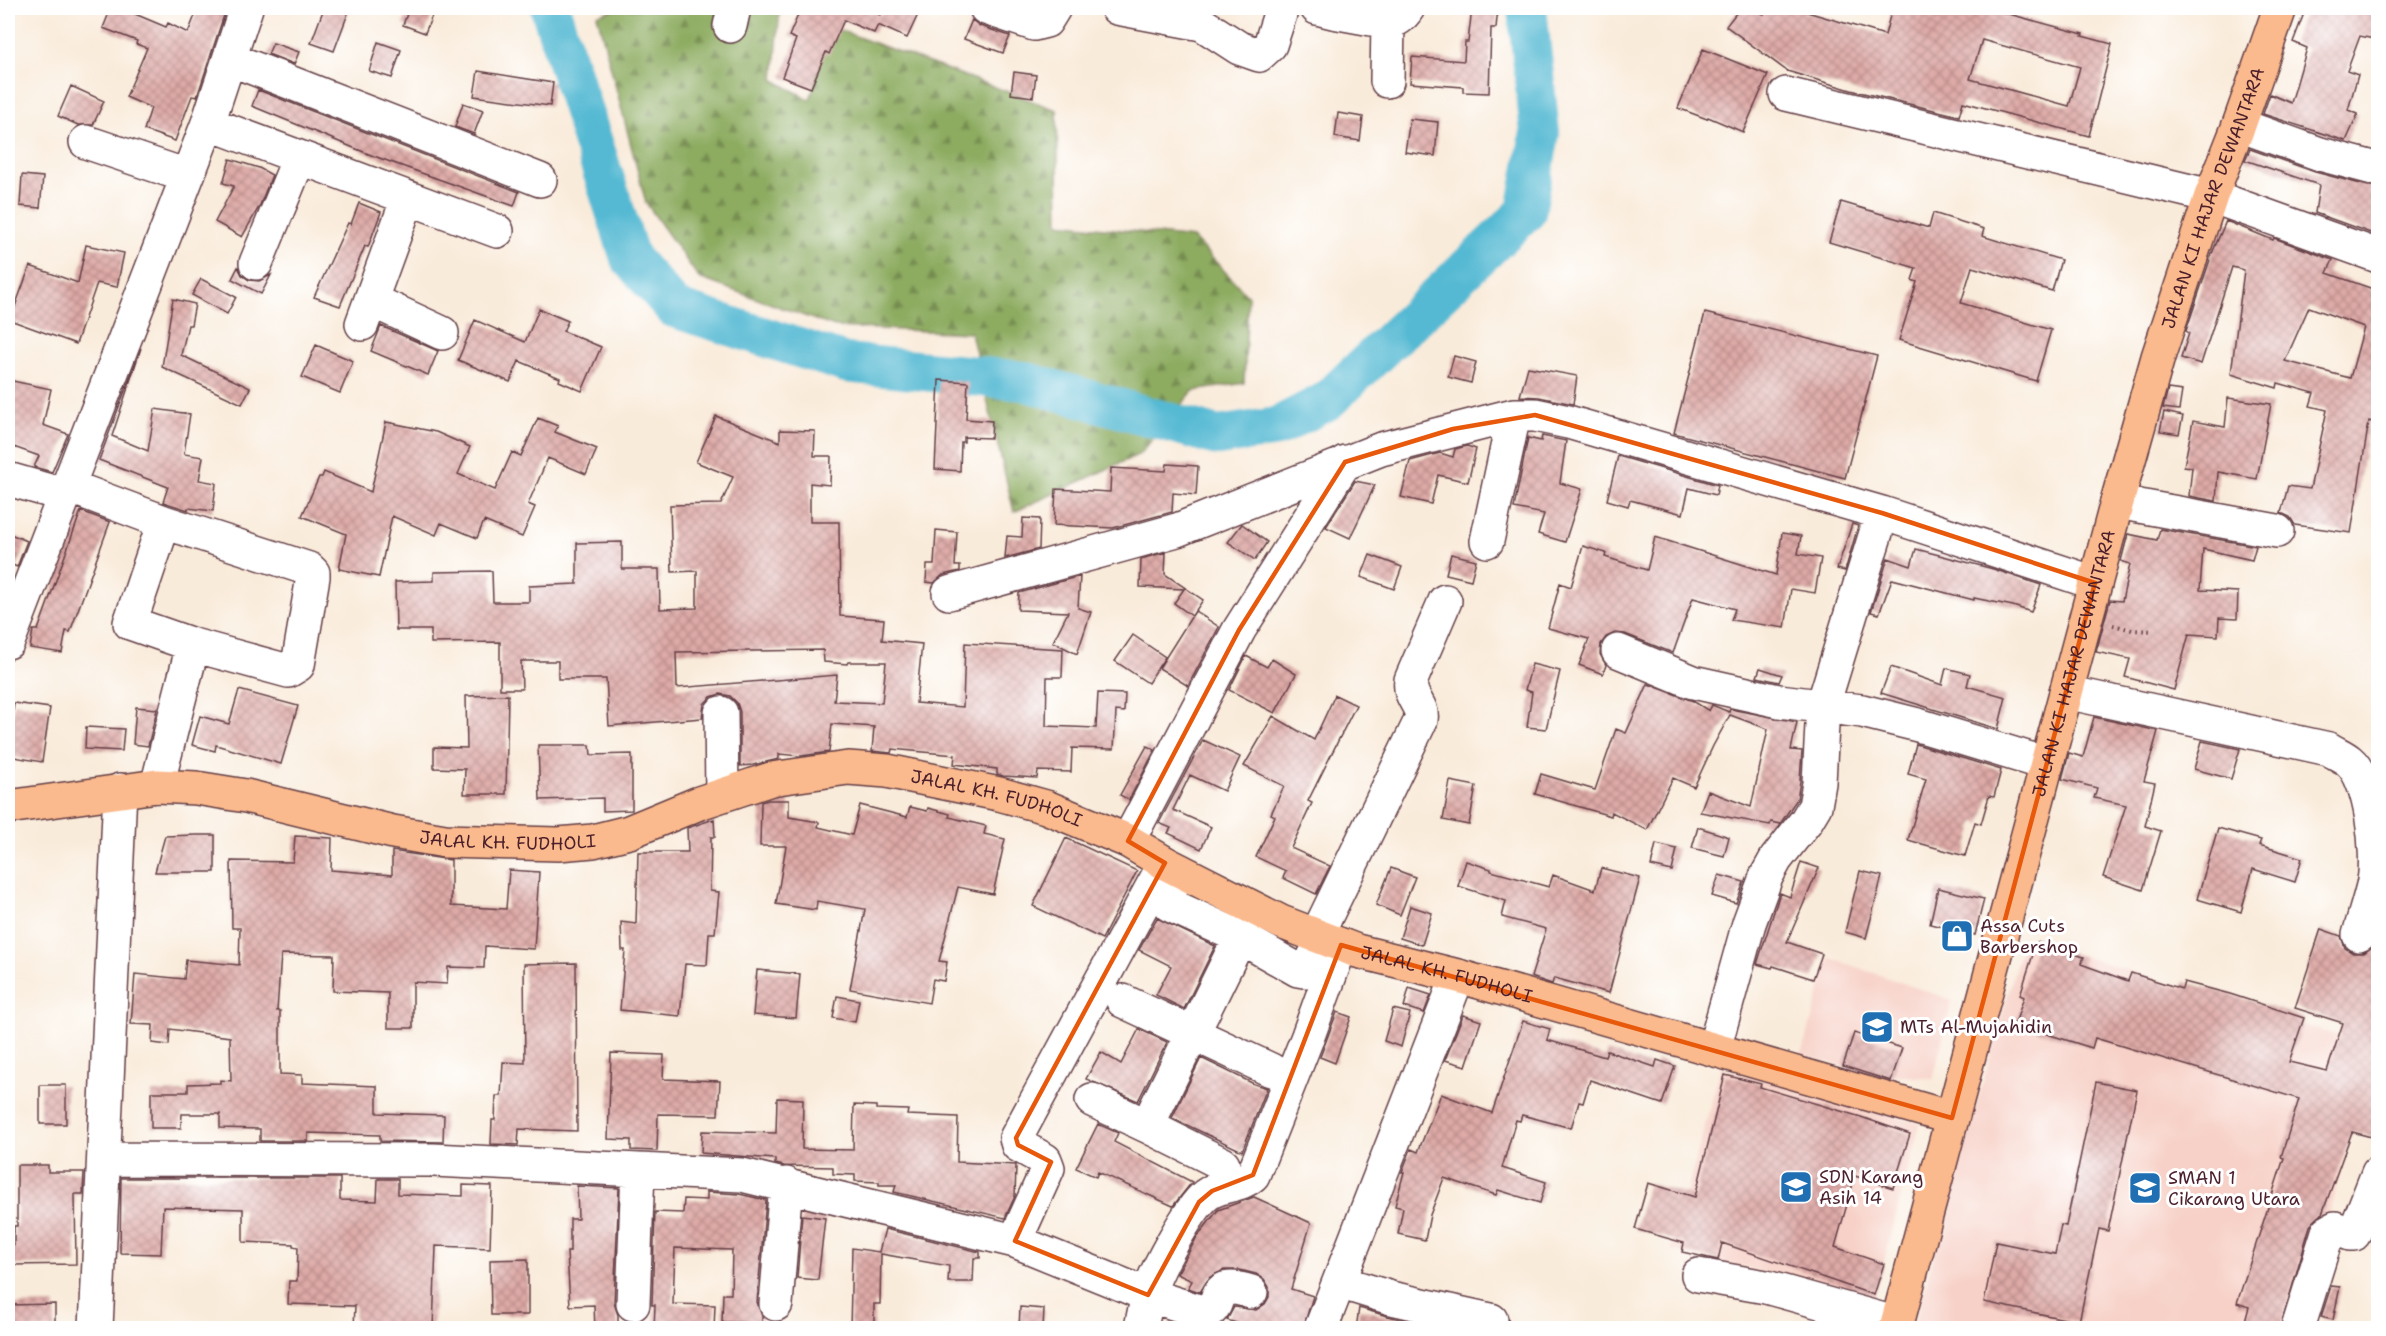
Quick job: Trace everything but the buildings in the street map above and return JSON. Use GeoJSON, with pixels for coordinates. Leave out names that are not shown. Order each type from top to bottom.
{"type":"FeatureCollection","features":[{"type":"Feature","properties":{"kind":"main road","name":"JALAN KI HAJAR DEWANTARA"},"geometry":{"type":"LineString","coordinates":[[1897,1326],[2117,502],[2158,357],[2211,196],[2239,125],[2280,8]]}},
{"type":"Feature","properties":{"kind":"main road","name":"JALAL KH. FUDHOLI"},"geometry":{"type":"LineString","coordinates":[[8,807],[157,786],[196,788],[246,796],[393,832],[445,841],[558,844],[593,841],[629,832],[722,794],[771,778],[848,768],[887,771],[999,794],[1046,807],[1128,841],[1172,867],[1247,923],[1326,940],[1458,976],[1952,1118]]}},
{"type":"Feature","properties":{"kind":"street"},"geometry":{"type":"LineString","coordinates":[[8,642],[208,123],[246,8]]}},
{"type":"Feature","properties":{"kind":"street"},"geometry":{"type":"LineString","coordinates":[[986,8],[1040,24],[1046,21],[1054,8]]}},
{"type":"Feature","properties":{"kind":"street"},"geometry":{"type":"LineString","coordinates":[[1117,8],[1202,24],[1214,18],[1239,48],[1259,55],[1270,45],[1282,8]]}},
{"type":"Feature","properties":{"kind":"street"},"geometry":{"type":"LineString","coordinates":[[1317,8],[1333,12],[1398,15],[1387,81]]}},
{"type":"Feature","properties":{"kind":"street"},"geometry":{"type":"LineString","coordinates":[[230,59],[540,180]]}},
{"type":"Feature","properties":{"kind":"street"},"geometry":{"type":"LineString","coordinates":[[1786,94],[2211,196],[2379,256]]}},
{"type":"Feature","properties":{"kind":"street"},"geometry":{"type":"LineString","coordinates":[[208,123],[497,231]]}},
{"type":"Feature","properties":{"kind":"street"},"geometry":{"type":"LineString","coordinates":[[2239,125],[2320,154],[2373,168]]}},
{"type":"Feature","properties":{"kind":"street"},"geometry":{"type":"LineString","coordinates":[[86,142],[187,176]]}},
{"type":"Feature","properties":{"kind":"street"},"geometry":{"type":"LineString","coordinates":[[256,263],[299,158]]}},
{"type":"Feature","properties":{"kind":"street"},"geometry":{"type":"LineString","coordinates":[[408,198],[367,312],[442,333]]}},
{"type":"Feature","properties":{"kind":"street"},"geometry":{"type":"LineString","coordinates":[[1487,541],[1514,415]]}},
{"type":"Feature","properties":{"kind":"street"},"geometry":{"type":"LineString","coordinates":[[949,592],[1177,530],[1345,462],[1403,443],[1514,415],[1535,415],[1568,422],[1882,513],[2096,583]]}},
{"type":"Feature","properties":{"kind":"street"},"geometry":{"type":"LineString","coordinates":[[1128,841],[1239,630],[1345,462]]}},
{"type":"Feature","properties":{"kind":"street"},"geometry":{"type":"LineString","coordinates":[[8,479],[66,490],[165,522],[309,569],[313,573],[298,665],[294,669],[288,670],[193,645],[130,623],[165,522]]}},
{"type":"Feature","properties":{"kind":"street"},"geometry":{"type":"LineString","coordinates":[[2117,502],[2277,531]]}},
{"type":"Feature","properties":{"kind":"street"},"geometry":{"type":"LineString","coordinates":[[1714,1049],[1749,923],[1766,878],[1776,859],[1815,806],[1819,783],[1823,705],[1882,513]]}},
{"type":"Feature","properties":{"kind":"street"},"geometry":{"type":"LineString","coordinates":[[1141,1329],[1148,1295],[1167,1254],[1199,1202],[1212,1191],[1253,1175],[1304,1047],[1326,940],[1421,720],[1420,708],[1411,692],[1412,680],[1445,601]]}},
{"type":"Feature","properties":{"kind":"street"},"geometry":{"type":"LineString","coordinates":[[157,786],[193,645]]}},
{"type":"Feature","properties":{"kind":"street"},"geometry":{"type":"LineString","coordinates":[[1618,651],[1693,682],[1779,701],[1862,711],[1918,725],[2047,764]]}},
{"type":"Feature","properties":{"kind":"street"},"geometry":{"type":"LineString","coordinates":[[2066,692],[2329,749],[2350,761],[2362,782],[2372,820],[2375,856],[2374,880],[2359,935]]}},
{"type":"Feature","properties":{"kind":"street"},"geometry":{"type":"LineString","coordinates":[[721,713],[722,794]]}},
{"type":"Feature","properties":{"kind":"street"},"geometry":{"type":"LineString","coordinates":[[96,1329],[120,790]]}},
{"type":"Feature","properties":{"kind":"street"},"geometry":{"type":"LineString","coordinates":[[1015,1241],[1048,1168],[1045,1160],[1018,1145],[1016,1138],[1172,867]]}},
{"type":"Feature","properties":{"kind":"street"},"geometry":{"type":"LineString","coordinates":[[1147,1126],[1247,923]]}},
{"type":"Feature","properties":{"kind":"street"},"geometry":{"type":"LineString","coordinates":[[1321,1329],[1458,976]]}},
{"type":"Feature","properties":{"kind":"street"},"geometry":{"type":"LineString","coordinates":[[1123,1001],[1271,1070]]}},
{"type":"Feature","properties":{"kind":"street"},"geometry":{"type":"LineString","coordinates":[[1092,1100],[1223,1164]]}},
{"type":"Feature","properties":{"kind":"street"},"geometry":{"type":"LineString","coordinates":[[105,1159],[433,1160],[742,1175],[1015,1241],[1148,1295],[1208,1313],[1225,1287],[1234,1286],[1251,1292]]}},
{"type":"Feature","properties":{"kind":"street"},"geometry":{"type":"LineString","coordinates":[[633,1304],[638,1170]]}},
{"type":"Feature","properties":{"kind":"street"},"geometry":{"type":"LineString","coordinates":[[2298,1329],[2328,1232],[2335,1228],[2354,1234],[2379,1173]]}},
{"type":"Feature","properties":{"kind":"street"},"geometry":{"type":"LineString","coordinates":[[776,1304],[786,1184]]}},
{"type":"Feature","properties":{"kind":"street"},"geometry":{"type":"LineString","coordinates":[[1698,1275],[1766,1287],[1897,1326]]}},
{"type":"Feature","properties":{"kind":"street"},"geometry":{"type":"LineString","coordinates":[[1339,1282],[1391,1298],[1491,1320]]}},
{"type":"Feature","properties":{"kind":"path"},"geometry":{"type":"LineString","coordinates":[[2086,618],[2132,630],[2153,631]]}},
{"type":"Feature","properties":{"kind":"highlighted area"},"geometry":{"type":"Polygon","coordinates":[[[1535,415],[1882,513],[2095,583],[1952,1118],[1341,945],[1253,1175],[1212,1191],[1199,1202],[1148,1295],[1015,1241],[1051,1162],[1018,1145],[1016,1138],[1165,863],[1128,841],[1239,630],[1345,462],[1453,429],[1535,415]]]}},
{"type":"Feature","properties":{"kind":"shaded area","name":"SMAN 1 Cikarang Utara"},"geometry":{"type":"Polygon","coordinates":[[[2024,938],[2374,1047],[2298,1328],[1913,1328],[2024,938]]]}},
{"type":"Feature","properties":{"kind":"shaded area","name":"MTs Al-Mujahidin"},"geometry":{"type":"Polygon","coordinates":[[[1830,958],[1952,1000],[1933,1079],[1860,1071],[1801,1055],[1830,958]]]}},
{"type":"Feature","properties":{"kind":"shaded area","name":"SDN Karang Asih 14"},"geometry":{"type":"Polygon","coordinates":[[[1721,1067],[1920,1124],[1874,1299],[1671,1250],[1721,1067]]]}},
{"type":"Feature","properties":{"kind":"green space"},"geometry":{"type":"Polygon","coordinates":[[[618,8],[780,8],[774,80],[810,100],[831,27],[1057,110],[1059,223],[1193,238],[1248,296],[1244,383],[1193,391],[1140,454],[1014,512],[971,333],[835,327],[699,278],[646,203],[597,15],[618,8]]]}},
{"type":"Feature","properties":{"kind":"waterway"},"geometry":{"type":"LineString","coordinates":[[550,8],[630,258],[674,308],[846,363],[1023,381],[1218,436],[1277,427],[1327,401],[1526,212],[1540,133],[1527,8]]}},
{"type":"Feature","properties":{"kind":"place","name":"Assa Cuts Barbershop"},"geometry":{"type":"Point","coordinates":[1957,936]}},
{"type":"Feature","properties":{"kind":"place","name":"MTs Al-Mujahidin"},"geometry":{"type":"Point","coordinates":[1877,1027]}},
{"type":"Feature","properties":{"kind":"place","name":"SDN Karang Asih 14"},"geometry":{"type":"Point","coordinates":[1796,1187]}},
{"type":"Feature","properties":{"kind":"place","name":"SMAN 1 Cikarang Utara"},"geometry":{"type":"Point","coordinates":[2145,1188]}}]}
